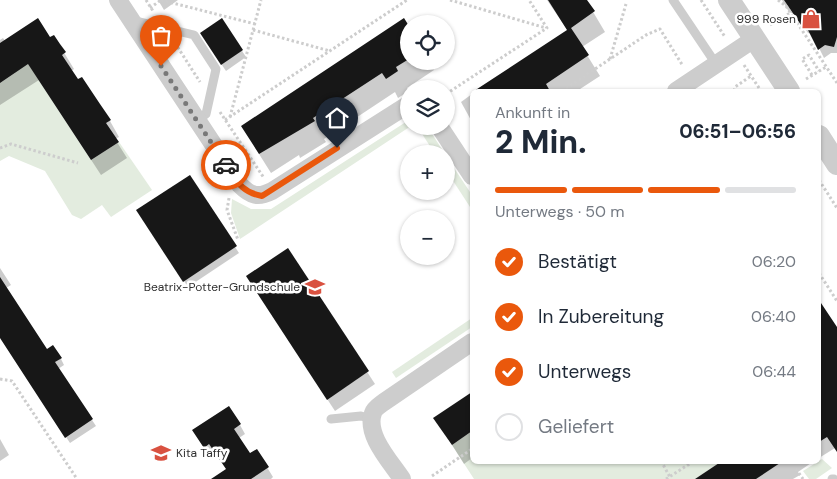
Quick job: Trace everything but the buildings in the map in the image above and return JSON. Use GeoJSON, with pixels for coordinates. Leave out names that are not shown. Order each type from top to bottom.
{"type":"FeatureCollection","features":[{"type":"Feature","properties":{"kind":"street"},"geometry":{"type":"LineString","coordinates":[[118,0],[240,185],[249,194],[262,196],[400,110]]}},
{"type":"Feature","properties":{"kind":"street"},"geometry":{"type":"LineString","coordinates":[[729,0],[762,32],[798,85]]}},
{"type":"Feature","properties":{"kind":"street"},"geometry":{"type":"LineString","coordinates":[[679,89],[762,32]]}},
{"type":"Feature","properties":{"kind":"street"},"geometry":{"type":"LineString","coordinates":[[445,135],[470,173]]}},
{"type":"Feature","properties":{"kind":"street"},"geometry":{"type":"LineString","coordinates":[[821,139],[837,164]]}},
{"type":"Feature","properties":{"kind":"street"},"geometry":{"type":"LineString","coordinates":[[402,479],[375,437],[371,425],[373,412],[384,402],[470,343]]}},
{"type":"Feature","properties":{"kind":"lane"},"geometry":{"type":"LineString","coordinates":[[673,0],[716,64]]}},
{"type":"Feature","properties":{"kind":"lane"},"geometry":{"type":"LineString","coordinates":[[131,20],[194,35],[216,68],[206,114],[197,121]]}},
{"type":"Feature","properties":{"kind":"lane"},"geometry":{"type":"LineString","coordinates":[[331,419],[360,416],[372,419]]}},
{"type":"Feature","properties":{"kind":"path"},"geometry":{"type":"LineString","coordinates":[[162,0],[255,24]]}},
{"type":"Feature","properties":{"kind":"path"},"geometry":{"type":"LineString","coordinates":[[230,117],[261,0]]}},
{"type":"Feature","properties":{"kind":"path"},"geometry":{"type":"LineString","coordinates":[[225,120],[407,0]]}},
{"type":"Feature","properties":{"kind":"path"},"geometry":{"type":"LineString","coordinates":[[450,0],[547,28]]}},
{"type":"Feature","properties":{"kind":"path"},"geometry":{"type":"LineString","coordinates":[[529,0],[547,28]]}},
{"type":"Feature","properties":{"kind":"path"},"geometry":{"type":"LineString","coordinates":[[778,0],[790,13],[837,83]]}},
{"type":"Feature","properties":{"kind":"path"},"geometry":{"type":"LineString","coordinates":[[610,59],[626,4]]}},
{"type":"Feature","properties":{"kind":"path"},"geometry":{"type":"LineString","coordinates":[[762,32],[790,13]]}},
{"type":"Feature","properties":{"kind":"path"},"geometry":{"type":"LineString","coordinates":[[455,88],[547,28]]}},
{"type":"Feature","properties":{"kind":"path"},"geometry":{"type":"LineString","coordinates":[[565,89],[660,29],[692,80]]}},
{"type":"Feature","properties":{"kind":"path"},"geometry":{"type":"LineString","coordinates":[[253,30],[330,51]]}},
{"type":"Feature","properties":{"kind":"path"},"geometry":{"type":"LineString","coordinates":[[812,75],[802,59],[809,55],[819,71]]}},
{"type":"Feature","properties":{"kind":"path"},"geometry":{"type":"LineString","coordinates":[[798,85],[826,66]]}},
{"type":"Feature","properties":{"kind":"path"},"geometry":{"type":"LineString","coordinates":[[734,89],[734,87],[751,76]]}},
{"type":"Feature","properties":{"kind":"path"},"geometry":{"type":"LineString","coordinates":[[0,148],[11,144],[78,164]]}},
{"type":"Feature","properties":{"kind":"path"},"geometry":{"type":"LineString","coordinates":[[821,183],[837,208]]}},
{"type":"Feature","properties":{"kind":"path"},"geometry":{"type":"LineString","coordinates":[[231,193],[227,210],[238,240]]}},
{"type":"Feature","properties":{"kind":"path"},"geometry":{"type":"LineString","coordinates":[[821,276],[837,301]]}},
{"type":"Feature","properties":{"kind":"path"},"geometry":{"type":"LineString","coordinates":[[0,379],[12,381],[77,479]]}},
{"type":"Feature","properties":{"kind":"path"},"geometry":{"type":"LineString","coordinates":[[432,476],[470,450]]}},
{"type":"Feature","properties":{"kind":"path"},"geometry":{"type":"LineString","coordinates":[[661,464],[668,478],[689,464]]}},
{"type":"Feature","properties":{"kind":"path"},"geometry":{"type":"LineString","coordinates":[[796,469],[803,479]]}},
{"type":"Feature","properties":{"kind":"shaded area"},"geometry":{"type":"Polygon","coordinates":[[[25,59],[91,160],[119,142],[152,190],[111,217],[102,205],[81,219],[72,215],[45,171],[9,156],[0,161],[0,83],[15,73],[12,68],[25,59]]]}},
{"type":"Feature","properties":{"kind":"shaded area"},"geometry":{"type":"Polygon","coordinates":[[[400,126],[400,133],[240,239],[231,213],[232,199],[251,209],[271,209],[400,126]]]}},
{"type":"Feature","properties":{"kind":"shaded area"},"geometry":{"type":"Polygon","coordinates":[[[423,135],[433,135],[439,145],[429,145],[423,135]]]}},
{"type":"Feature","properties":{"kind":"shaded area"},"geometry":{"type":"Polygon","coordinates":[[[455,170],[470,192],[470,207],[455,184],[455,170]]]}},
{"type":"Feature","properties":{"kind":"shaded area"},"geometry":{"type":"Polygon","coordinates":[[[470,319],[470,328],[396,378],[392,372],[470,319]]]}},
{"type":"Feature","properties":{"kind":"shaded area"},"geometry":{"type":"Polygon","coordinates":[[[470,432],[470,464],[718,464],[695,479],[474,479],[452,445],[470,432]]]}},
{"type":"Feature","properties":{"kind":"shaded area"},"geometry":{"type":"Polygon","coordinates":[[[821,460],[832,468],[816,479],[809,479],[803,471],[814,464],[821,464],[821,460]]]}},
{"type":"Feature","properties":{"kind":"way so far"},"geometry":{"type":"LineString","coordinates":[[161,66],[226,165]]}},
{"type":"Feature","properties":{"kind":"place","name":"999 Rosen"},"geometry":{"type":"Point","coordinates":[811,19]}},
{"type":"Feature","properties":{"kind":"place","name":"Beatrix-Potter-Grundschule"},"geometry":{"type":"Point","coordinates":[315,287]}},
{"type":"Feature","properties":{"kind":"place","name":"Kita Taffy"},"geometry":{"type":"Point","coordinates":[161,453]}},
{"type":"Feature","properties":{"kind":"route"},"geometry":{"type":"LineString","coordinates":[[226,165],[249,194],[262,196],[337,148]]}}]}
